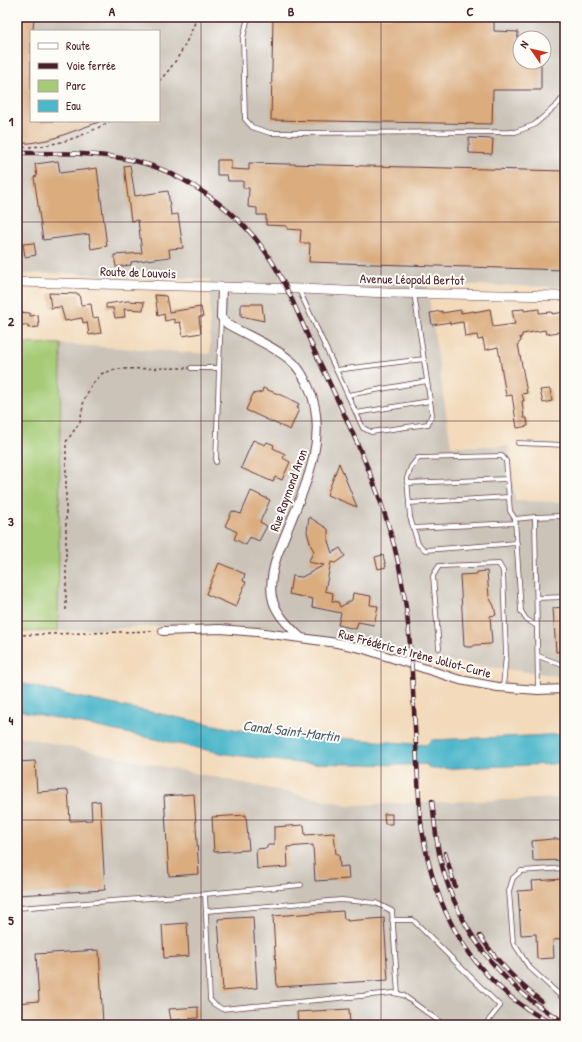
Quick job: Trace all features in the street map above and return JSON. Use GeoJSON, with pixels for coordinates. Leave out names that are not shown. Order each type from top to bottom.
{"type":"FeatureCollection","features":[{"type":"Feature","properties":{"kind":"street","name":"Route de Louvois"},"geometry":{"type":"LineString","coordinates":[[17,282],[258,288]]}},
{"type":"Feature","properties":{"kind":"street"},"geometry":{"type":"LineString","coordinates":[[221,318],[222,287]]}},
{"type":"Feature","properties":{"kind":"street","name":"Avenue Léopold Bertot"},"geometry":{"type":"LineString","coordinates":[[258,288],[565,296]]}},
{"type":"Feature","properties":{"kind":"street","name":"Rue Raymond Aron"},"geometry":{"type":"LineString","coordinates":[[221,318],[227,324],[292,361],[301,371],[316,408],[317,438],[311,466],[277,556],[271,581],[273,603],[277,612],[301,638]]}},
{"type":"Feature","properties":{"kind":"street","name":"Rue Frédéric et Irène Joliot-Curie"},"geometry":{"type":"LineString","coordinates":[[163,631],[220,629],[257,632],[337,643],[361,648],[460,680],[503,688],[538,690],[565,689]]}},
{"type":"Feature","properties":{"kind":"lane"},"geometry":{"type":"LineString","coordinates":[[248,17],[243,38],[245,119],[252,127],[270,133],[515,132],[534,125],[558,104],[565,95]]}},
{"type":"Feature","properties":{"kind":"lane"},"geometry":{"type":"LineString","coordinates":[[298,289],[363,428],[371,432],[428,424],[432,414],[414,293]]}},
{"type":"Feature","properties":{"kind":"lane"},"geometry":{"type":"LineString","coordinates":[[216,462],[221,318]]}},
{"type":"Feature","properties":{"kind":"lane"},"geometry":{"type":"LineString","coordinates":[[336,370],[424,359]]}},
{"type":"Feature","properties":{"kind":"lane"},"geometry":{"type":"LineString","coordinates":[[192,368],[219,368]]}},
{"type":"Feature","properties":{"kind":"lane"},"geometry":{"type":"LineString","coordinates":[[348,395],[427,381]]}},
{"type":"Feature","properties":{"kind":"lane"},"geometry":{"type":"LineString","coordinates":[[356,413],[430,401]]}},
{"type":"Feature","properties":{"kind":"lane"},"geometry":{"type":"LineString","coordinates":[[518,443],[565,444]]}},
{"type":"Feature","properties":{"kind":"lane"},"geometry":{"type":"LineString","coordinates":[[517,543],[425,550],[418,544],[410,517],[407,478],[411,467],[418,458],[502,456],[506,461],[510,511],[516,521],[517,543],[520,611],[526,619],[537,626]]}},
{"type":"Feature","properties":{"kind":"lane"},"geometry":{"type":"LineString","coordinates":[[408,483],[507,479]]}},
{"type":"Feature","properties":{"kind":"lane"},"geometry":{"type":"LineString","coordinates":[[409,503],[509,497]]}},
{"type":"Feature","properties":{"kind":"lane"},"geometry":{"type":"LineString","coordinates":[[413,528],[516,521],[536,517],[560,516],[565,520]]}},
{"type":"Feature","properties":{"kind":"lane"},"geometry":{"type":"LineString","coordinates":[[536,517],[538,690]]}},
{"type":"Feature","properties":{"kind":"lane"},"geometry":{"type":"LineString","coordinates":[[439,648],[433,576],[439,566],[499,564],[503,571],[506,655],[503,688]]}},
{"type":"Feature","properties":{"kind":"lane"},"geometry":{"type":"LineString","coordinates":[[537,598],[565,597]]}},
{"type":"Feature","properties":{"kind":"lane"},"geometry":{"type":"LineString","coordinates":[[538,656],[565,666]]}},
{"type":"Feature","properties":{"kind":"lane"},"geometry":{"type":"LineString","coordinates":[[565,868],[521,871],[513,878],[509,892],[514,942],[529,967],[565,1000]]}},
{"type":"Feature","properties":{"kind":"lane"},"geometry":{"type":"LineString","coordinates":[[17,908],[302,885]]}},
{"type":"Feature","properties":{"kind":"lane"},"geometry":{"type":"LineString","coordinates":[[205,894],[210,1000],[222,1009],[393,993],[403,995],[444,1025]]}},
{"type":"Feature","properties":{"kind":"lane"},"geometry":{"type":"LineString","coordinates":[[206,911],[341,900],[376,903],[392,911],[398,994]]}},
{"type":"Feature","properties":{"kind":"lane"},"geometry":{"type":"LineString","coordinates":[[392,920],[413,920],[500,1006],[486,1025]]}},
{"type":"Feature","properties":{"kind":"path"},"geometry":{"type":"LineString","coordinates":[[160,81],[177,59],[187,41],[197,17]]}},
{"type":"Feature","properties":{"kind":"path"},"geometry":{"type":"LineString","coordinates":[[17,147],[48,145],[86,133],[108,122]]}},
{"type":"Feature","properties":{"kind":"path"},"geometry":{"type":"LineString","coordinates":[[66,610],[66,442],[80,422],[84,400],[91,386],[101,374],[116,368],[192,368]]}},
{"type":"Feature","properties":{"kind":"path"},"geometry":{"type":"LineString","coordinates":[[17,635],[163,631]]}},
{"type":"Feature","properties":{"kind":"shaded area"},"geometry":{"type":"Polygon","coordinates":[[[17,17],[565,17],[565,287],[427,284],[451,446],[509,446],[515,501],[565,502],[565,677],[432,659],[302,633],[200,624],[58,631],[61,344],[210,354],[210,279],[64,273],[17,274],[17,17]]]}},
{"type":"Feature","properties":{"kind":"shaded area"},"geometry":{"type":"Polygon","coordinates":[[[17,736],[348,805],[565,798],[565,1025],[17,1025],[17,736]]]}},
{"type":"Feature","properties":{"kind":"green space"},"geometry":{"type":"Polygon","coordinates":[[[17,343],[61,344],[58,631],[17,632],[17,343]]]}},
{"type":"Feature","properties":{"kind":"water"},"geometry":{"type":"Polygon","coordinates":[[[17,682],[72,696],[239,730],[426,745],[432,740],[565,734],[565,762],[552,764],[433,769],[427,766],[427,764],[298,763],[226,754],[17,710],[17,682]]]}},
{"type":"Feature","properties":{"kind":"building"},"geometry":{"type":"Polygon","coordinates":[[[17,17],[34,17],[33,30],[30,30],[30,122],[99,122],[52,139],[30,143],[17,143],[17,17]]]}},
{"type":"Feature","properties":{"kind":"building"},"geometry":{"type":"Polygon","coordinates":[[[273,17],[494,17],[494,31],[512,32],[512,70],[541,70],[541,90],[493,90],[492,124],[271,120],[273,17]]]}},
{"type":"Feature","properties":{"kind":"building"},"geometry":{"type":"Polygon","coordinates":[[[469,138],[493,139],[492,154],[469,153],[469,138]]]}},
{"type":"Feature","properties":{"kind":"building"},"geometry":{"type":"Polygon","coordinates":[[[217,160],[231,160],[231,169],[249,170],[249,163],[565,171],[565,270],[309,262],[310,243],[300,243],[301,230],[287,229],[287,226],[266,225],[266,215],[257,215],[257,208],[248,207],[249,188],[243,188],[243,181],[228,181],[227,175],[217,175],[217,160]]]}},
{"type":"Feature","properties":{"kind":"building"},"geometry":{"type":"Polygon","coordinates":[[[58,161],[60,173],[97,168],[107,246],[91,249],[89,234],[43,240],[34,177],[37,176],[35,164],[58,161]]]}},
{"type":"Feature","properties":{"kind":"building"},"geometry":{"type":"Polygon","coordinates":[[[130,165],[135,196],[168,191],[171,215],[178,214],[183,248],[169,249],[170,257],[131,262],[131,265],[116,267],[114,255],[142,253],[138,220],[131,221],[124,166],[130,165]]]}},
{"type":"Feature","properties":{"kind":"building"},"geometry":{"type":"Polygon","coordinates":[[[34,243],[36,255],[25,257],[23,244],[34,243]]]}},
{"type":"Feature","properties":{"kind":"building"},"geometry":{"type":"Polygon","coordinates":[[[49,293],[79,294],[81,305],[91,304],[93,318],[98,317],[101,333],[89,335],[87,322],[83,323],[82,318],[65,321],[61,307],[51,308],[49,293]]]}},
{"type":"Feature","properties":{"kind":"building"},"geometry":{"type":"Polygon","coordinates":[[[155,295],[166,296],[169,312],[201,307],[203,317],[199,317],[201,333],[183,336],[180,322],[175,323],[174,319],[165,321],[164,314],[158,316],[155,295]]]}},
{"type":"Feature","properties":{"kind":"building"},"geometry":{"type":"Polygon","coordinates":[[[127,301],[144,302],[143,310],[124,309],[125,317],[115,318],[113,308],[106,308],[106,304],[127,301]]]}},
{"type":"Feature","properties":{"kind":"building"},"geometry":{"type":"Polygon","coordinates":[[[241,304],[262,304],[264,321],[241,316],[241,304]]]}},
{"type":"Feature","properties":{"kind":"building"},"geometry":{"type":"Polygon","coordinates":[[[490,309],[493,327],[515,324],[512,310],[524,309],[524,311],[539,309],[539,313],[552,312],[552,314],[565,312],[565,331],[546,334],[545,330],[522,334],[522,337],[520,337],[521,341],[518,344],[527,393],[522,394],[524,401],[522,401],[524,418],[527,418],[528,426],[517,428],[512,395],[506,396],[498,347],[485,350],[483,339],[478,340],[477,335],[465,337],[463,322],[450,324],[450,322],[432,325],[430,313],[461,310],[461,313],[490,309]]]}},
{"type":"Feature","properties":{"kind":"building"},"geometry":{"type":"Polygon","coordinates":[[[17,312],[30,313],[30,316],[38,315],[39,327],[28,328],[28,325],[17,325],[17,312]]]}},
{"type":"Feature","properties":{"kind":"building"},"geometry":{"type":"Polygon","coordinates":[[[263,388],[299,404],[297,408],[299,409],[290,430],[246,410],[253,394],[262,392],[263,388]]]}},
{"type":"Feature","properties":{"kind":"building"},"geometry":{"type":"Polygon","coordinates":[[[550,389],[552,401],[543,403],[540,390],[550,389]]]}},
{"type":"Feature","properties":{"kind":"building"},"geometry":{"type":"Polygon","coordinates":[[[253,440],[265,445],[267,442],[274,445],[273,448],[285,454],[283,458],[290,462],[282,480],[275,477],[273,482],[241,468],[253,440]]]}},
{"type":"Feature","properties":{"kind":"building"},"geometry":{"type":"Polygon","coordinates":[[[339,463],[357,507],[327,495],[339,463]]]}},
{"type":"Feature","properties":{"kind":"building"},"geometry":{"type":"Polygon","coordinates":[[[251,491],[270,500],[260,522],[267,526],[259,541],[250,537],[246,545],[234,539],[237,532],[225,526],[232,511],[241,514],[251,491]]]}},
{"type":"Feature","properties":{"kind":"building"},"geometry":{"type":"Polygon","coordinates":[[[309,517],[328,529],[328,541],[332,553],[340,548],[345,556],[335,563],[331,562],[325,591],[333,593],[332,601],[338,602],[340,607],[352,600],[353,593],[371,596],[370,605],[378,606],[374,625],[358,622],[356,629],[338,625],[341,613],[312,607],[313,599],[289,594],[292,576],[302,577],[324,565],[308,562],[314,551],[307,532],[309,517]]]}},
{"type":"Feature","properties":{"kind":"building"},"geometry":{"type":"Polygon","coordinates":[[[383,555],[386,567],[378,569],[375,557],[383,555]]]}},
{"type":"Feature","properties":{"kind":"building"},"geometry":{"type":"Polygon","coordinates":[[[219,563],[245,574],[243,581],[246,582],[236,607],[206,594],[219,563]]]}},
{"type":"Feature","properties":{"kind":"building"},"geometry":{"type":"Polygon","coordinates":[[[487,571],[489,597],[494,606],[496,615],[490,616],[492,643],[467,647],[464,646],[460,575],[477,574],[477,572],[487,571]]]}},
{"type":"Feature","properties":{"kind":"building"},"geometry":{"type":"Polygon","coordinates":[[[565,607],[565,651],[556,652],[553,608],[565,607]]]}},
{"type":"Feature","properties":{"kind":"building"},"geometry":{"type":"Polygon","coordinates":[[[35,761],[37,792],[68,790],[70,821],[92,820],[91,802],[100,801],[105,890],[17,895],[17,762],[35,761]]]}},
{"type":"Feature","properties":{"kind":"building"},"geometry":{"type":"Polygon","coordinates":[[[194,794],[199,874],[169,876],[164,796],[194,794]]]}},
{"type":"Feature","properties":{"kind":"building"},"geometry":{"type":"Polygon","coordinates":[[[384,814],[392,814],[392,824],[385,824],[384,814]]]}},
{"type":"Feature","properties":{"kind":"building"},"geometry":{"type":"Polygon","coordinates":[[[246,815],[249,850],[214,852],[212,817],[246,815]]]}},
{"type":"Feature","properties":{"kind":"building"},"geometry":{"type":"Polygon","coordinates":[[[304,825],[305,835],[334,833],[336,854],[339,854],[340,867],[348,866],[349,879],[315,881],[313,845],[287,847],[288,867],[257,869],[256,849],[267,848],[267,845],[274,845],[274,827],[304,825]]]}},
{"type":"Feature","properties":{"kind":"building"},"geometry":{"type":"Polygon","coordinates":[[[565,839],[565,860],[533,861],[532,841],[565,839]]]}},
{"type":"Feature","properties":{"kind":"building"},"geometry":{"type":"Polygon","coordinates":[[[565,879],[565,939],[553,940],[554,958],[537,959],[536,934],[521,935],[518,891],[533,890],[532,881],[565,879]]]}},
{"type":"Feature","properties":{"kind":"building"},"geometry":{"type":"Polygon","coordinates":[[[343,911],[344,919],[347,919],[347,921],[384,918],[388,980],[277,987],[273,916],[343,911]]]}},
{"type":"Feature","properties":{"kind":"building"},"geometry":{"type":"Polygon","coordinates":[[[253,917],[257,988],[223,991],[218,919],[253,917]]]}},
{"type":"Feature","properties":{"kind":"building"},"geometry":{"type":"Polygon","coordinates":[[[187,923],[189,956],[164,958],[162,925],[187,923]]]}},
{"type":"Feature","properties":{"kind":"building"},"geometry":{"type":"Polygon","coordinates":[[[99,950],[103,1025],[17,1025],[17,1003],[39,1001],[36,954],[99,950]]]}},
{"type":"Feature","properties":{"kind":"building"},"geometry":{"type":"Polygon","coordinates":[[[198,1007],[198,1018],[171,1020],[169,1009],[198,1007]]]}},
{"type":"Feature","properties":{"kind":"building"},"geometry":{"type":"Polygon","coordinates":[[[349,1009],[350,1025],[298,1025],[297,1012],[349,1009]]]}},
{"type":"Feature","properties":{"kind":"railway"},"geometry":{"type":"LineString","coordinates":[[17,153],[96,155],[116,157],[154,166],[184,180],[217,202],[237,219],[265,250],[281,277],[355,437],[379,496],[389,526],[403,588],[409,633],[420,815],[425,848],[434,880],[445,910],[460,938],[478,964],[500,987],[525,1008],[555,1025]]}},
{"type":"Feature","properties":{"kind":"railway"},"geometry":{"type":"LineString","coordinates":[[432,801],[435,829],[442,867],[453,899],[476,941],[490,961],[524,995],[544,1010],[565,1022]]}},
{"type":"Feature","properties":{"kind":"railway"},"geometry":{"type":"LineString","coordinates":[[445,853],[455,886]]}},
{"type":"Feature","properties":{"kind":"railway"},"geometry":{"type":"LineString","coordinates":[[480,936],[508,971],[541,1001]]}},
{"type":"Feature","properties":{"kind":"water label","name":"Canal Saint-Martin"},"geometry":{"type":"Point","coordinates":[291,731]}}]}
